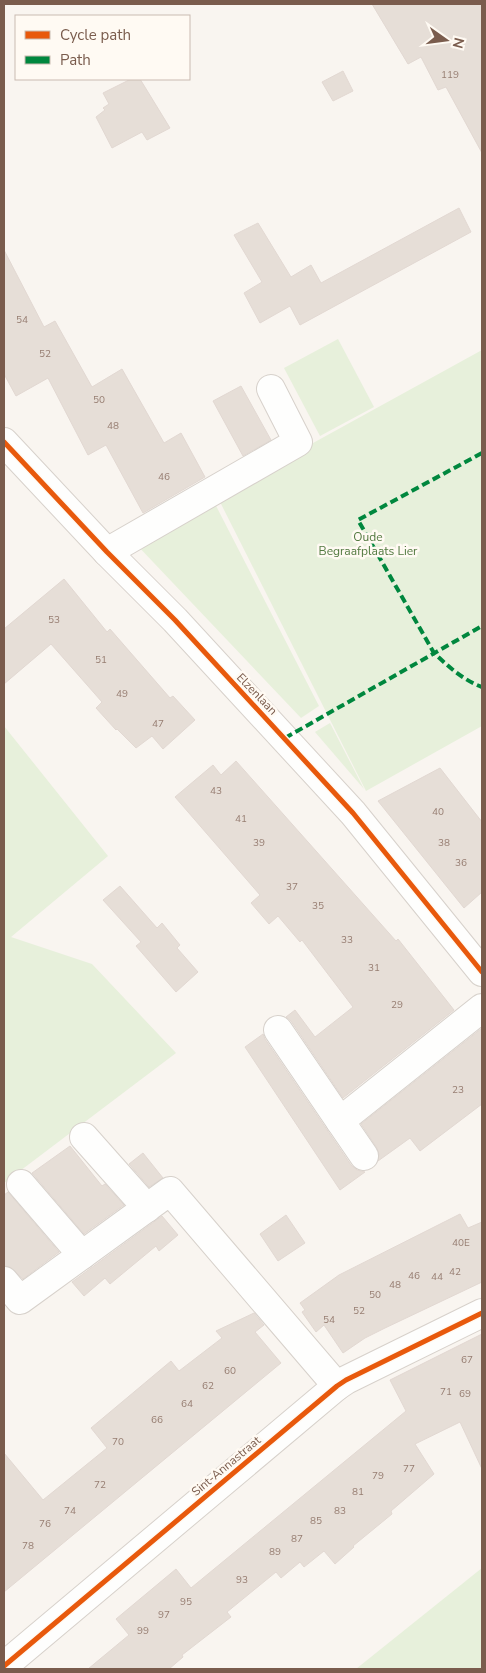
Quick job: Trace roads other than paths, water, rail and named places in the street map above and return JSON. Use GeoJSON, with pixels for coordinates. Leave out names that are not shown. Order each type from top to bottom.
{"type":"FeatureCollection","features":[{"type":"Feature","properties":{"kind":"street"},"geometry":{"type":"LineString","coordinates":[[107,552],[298,442],[270,389]]}},
{"type":"Feature","properties":{"kind":"street","name":"Elzenlaan"},"geometry":{"type":"LineString","coordinates":[[4,442],[107,552],[175,620],[243,696],[285,738],[354,813],[482,972]]}},
{"type":"Feature","properties":{"kind":"street"},"geometry":{"type":"LineString","coordinates":[[340,1121],[482,1008]]}},
{"type":"Feature","properties":{"kind":"street"},"geometry":{"type":"LineString","coordinates":[[278,1030],[364,1156]]}},
{"type":"Feature","properties":{"kind":"street"},"geometry":{"type":"LineString","coordinates":[[84,1137],[147,1208]]}},
{"type":"Feature","properties":{"kind":"street"},"geometry":{"type":"LineString","coordinates":[[21,1184],[82,1255]]}},
{"type":"Feature","properties":{"kind":"street"},"geometry":{"type":"LineString","coordinates":[[4,1281],[20,1300],[170,1191],[337,1386]]}},
{"type":"Feature","properties":{"kind":"street","name":"Sint-Annastraat"},"geometry":{"type":"LineString","coordinates":[[4,1666],[337,1386],[482,1313]]}},
{"type":"Feature","properties":{"kind":"park label","name":"Oude Begraafplaats Lier"},"geometry":{"type":"Point","coordinates":[368,544]}}]}
